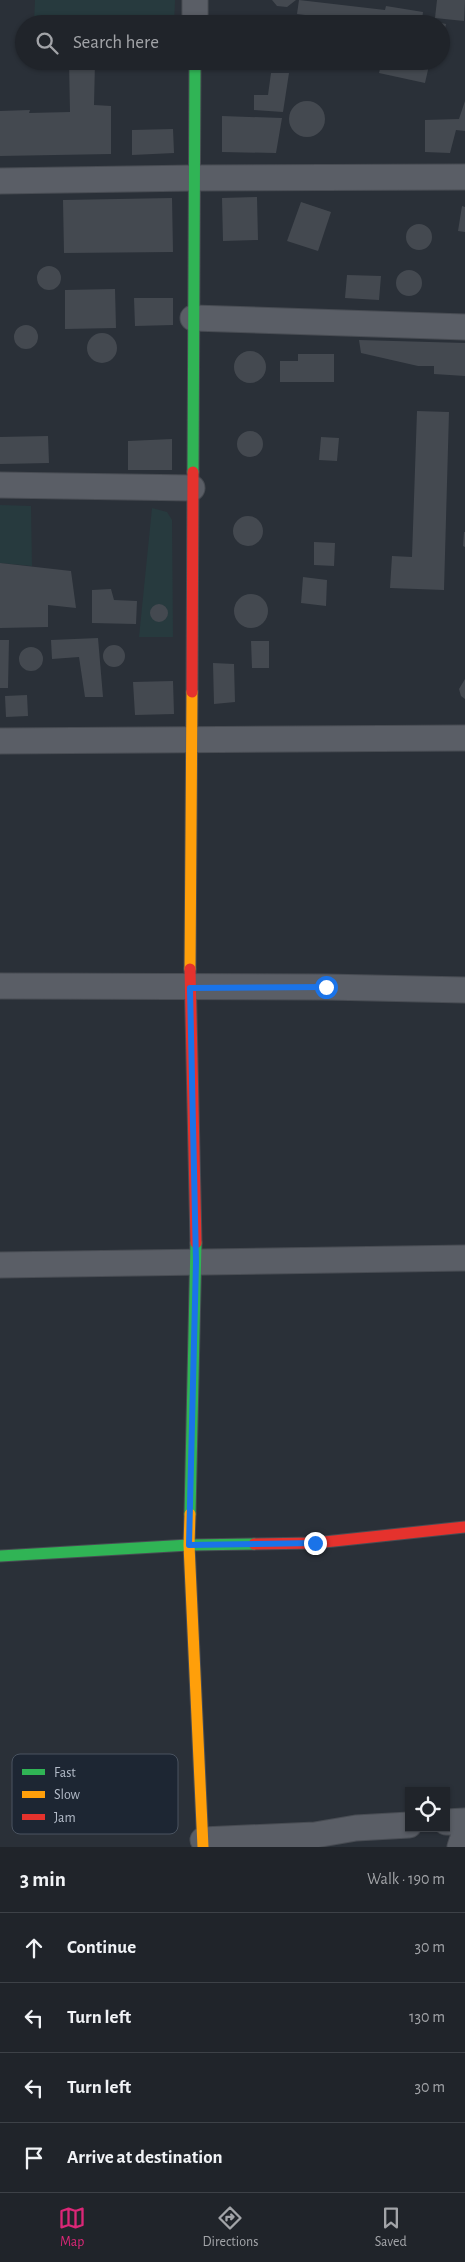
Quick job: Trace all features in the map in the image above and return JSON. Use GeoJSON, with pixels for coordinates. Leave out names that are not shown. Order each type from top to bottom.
{"type":"FeatureCollection","features":[{"type":"Feature","properties":{"kind":"street"},"geometry":{"type":"LineString","coordinates":[[195,0],[195,15]]}},
{"type":"Feature","properties":{"kind":"street"},"geometry":{"type":"LineString","coordinates":[[195,70],[190,988],[196,1262],[189,1545],[203,1844],[314,1834],[356,1828],[405,1825]]}},
{"type":"Feature","properties":{"kind":"street"},"geometry":{"type":"LineString","coordinates":[[0,181],[465,177]]}},
{"type":"Feature","properties":{"kind":"street"},"geometry":{"type":"LineString","coordinates":[[193,318],[465,326]]}},
{"type":"Feature","properties":{"kind":"street"},"geometry":{"type":"LineString","coordinates":[[0,485],[192,488]]}},
{"type":"Feature","properties":{"kind":"street"},"geometry":{"type":"LineString","coordinates":[[0,741],[465,738]]}},
{"type":"Feature","properties":{"kind":"street"},"geometry":{"type":"LineString","coordinates":[[0,986],[326,987],[465,990]]}},
{"type":"Feature","properties":{"kind":"street"},"geometry":{"type":"LineString","coordinates":[[0,1265],[465,1258]]}},
{"type":"Feature","properties":{"kind":"street"},"geometry":{"type":"LineString","coordinates":[[0,1556],[189,1545],[315,1543],[465,1527]]}},
{"type":"Feature","properties":{"kind":"street"},"geometry":{"type":"LineString","coordinates":[[450,1822],[465,1821]]}},
{"type":"Feature","properties":{"kind":"street"},"geometry":{"type":"LineString","coordinates":[[460,1847],[465,1832]]}},
{"type":"Feature","properties":{"kind":"green space"},"geometry":{"type":"Polygon","coordinates":[[[35,0],[175,0],[174,15],[34,15],[35,0]]]}},
{"type":"Feature","properties":{"kind":"green space"},"geometry":{"type":"Polygon","coordinates":[[[0,505],[31,506],[32,566],[0,563],[0,505]]]}},
{"type":"Feature","properties":{"kind":"green space"},"geometry":{"type":"Polygon","coordinates":[[[152,508],[167,512],[172,520],[173,637],[139,637],[152,508]]]}},
{"type":"Feature","properties":{"kind":"building"},"geometry":{"type":"Polygon","coordinates":[[[272,0],[296,0],[287,7],[277,6],[272,0]]]}},
{"type":"Feature","properties":{"kind":"building"},"geometry":{"type":"Polygon","coordinates":[[[299,0],[385,10],[386,6],[423,12],[423,15],[297,14],[299,0]]]}},
{"type":"Feature","properties":{"kind":"building"},"geometry":{"type":"Polygon","coordinates":[[[437,0],[465,0],[464,21],[450,20],[450,15],[435,15],[437,0]]]}},
{"type":"Feature","properties":{"kind":"building"},"geometry":{"type":"Polygon","coordinates":[[[69,70],[95,70],[94,105],[111,106],[111,154],[0,156],[0,111],[30,110],[29,113],[70,112],[69,70]]]}},
{"type":"Feature","properties":{"kind":"building"},"geometry":{"type":"Polygon","coordinates":[[[380,70],[428,70],[425,83],[379,73],[380,70]]]}},
{"type":"Feature","properties":{"kind":"building"},"geometry":{"type":"Polygon","coordinates":[[[271,73],[289,73],[283,112],[254,110],[254,95],[268,95],[271,73]]]}},
{"type":"Feature","properties":{"kind":"building"},"geometry":{"type":"Polygon","coordinates":[[[307,101],[320,106],[325,119],[320,132],[307,137],[294,132],[289,119],[294,106],[307,101]]]}},
{"type":"Feature","properties":{"kind":"building"},"geometry":{"type":"Polygon","coordinates":[[[465,101],[465,131],[456,130],[450,153],[425,152],[425,120],[459,119],[465,101]]]}},
{"type":"Feature","properties":{"kind":"building"},"geometry":{"type":"Polygon","coordinates":[[[222,116],[282,118],[276,153],[222,152],[222,116]]]}},
{"type":"Feature","properties":{"kind":"building"},"geometry":{"type":"Polygon","coordinates":[[[173,129],[174,153],[132,155],[132,130],[173,129]]]}},
{"type":"Feature","properties":{"kind":"building"},"geometry":{"type":"Polygon","coordinates":[[[257,197],[258,240],[223,241],[222,198],[257,197]]]}},
{"type":"Feature","properties":{"kind":"building"},"geometry":{"type":"Polygon","coordinates":[[[172,198],[173,252],[64,253],[63,200],[172,198]]]}},
{"type":"Feature","properties":{"kind":"building"},"geometry":{"type":"Polygon","coordinates":[[[301,202],[331,212],[318,251],[287,241],[301,202]]]}},
{"type":"Feature","properties":{"kind":"building"},"geometry":{"type":"Polygon","coordinates":[[[462,206],[465,207],[465,232],[458,231],[462,206]]]}},
{"type":"Feature","properties":{"kind":"building"},"geometry":{"type":"Polygon","coordinates":[[[419,224],[428,228],[432,237],[428,246],[419,250],[410,246],[406,237],[410,228],[419,224]]]}},
{"type":"Feature","properties":{"kind":"building"},"geometry":{"type":"Polygon","coordinates":[[[49,266],[58,269],[61,278],[58,287],[49,290],[40,287],[37,278],[40,269],[49,266]]]}},
{"type":"Feature","properties":{"kind":"building"},"geometry":{"type":"Polygon","coordinates":[[[409,270],[418,274],[422,283],[418,292],[409,296],[400,292],[396,283],[400,274],[409,270]]]}},
{"type":"Feature","properties":{"kind":"building"},"geometry":{"type":"Polygon","coordinates":[[[347,275],[381,276],[379,300],[345,298],[347,275]]]}},
{"type":"Feature","properties":{"kind":"building"},"geometry":{"type":"Polygon","coordinates":[[[115,289],[116,328],[65,329],[65,290],[115,289]]]}},
{"type":"Feature","properties":{"kind":"building"},"geometry":{"type":"Polygon","coordinates":[[[134,298],[173,298],[173,325],[135,326],[134,298]]]}},
{"type":"Feature","properties":{"kind":"building"},"geometry":{"type":"Polygon","coordinates":[[[26,325],[35,328],[38,337],[35,346],[26,349],[17,346],[14,337],[17,328],[26,325]]]}},
{"type":"Feature","properties":{"kind":"building"},"geometry":{"type":"Polygon","coordinates":[[[102,333],[108,334],[116,342],[116,354],[108,362],[102,363],[96,362],[88,354],[87,348],[88,342],[96,334],[102,333]]]}},
{"type":"Feature","properties":{"kind":"building"},"geometry":{"type":"Polygon","coordinates":[[[359,340],[465,343],[465,376],[434,374],[434,366],[418,366],[361,353],[359,340]]]}},
{"type":"Feature","properties":{"kind":"building"},"geometry":{"type":"Polygon","coordinates":[[[250,351],[261,356],[266,367],[261,378],[250,383],[239,378],[234,367],[239,356],[250,351]]]}},
{"type":"Feature","properties":{"kind":"building"},"geometry":{"type":"Polygon","coordinates":[[[298,354],[334,354],[334,382],[280,382],[280,361],[298,361],[298,354]]]}},
{"type":"Feature","properties":{"kind":"building"},"geometry":{"type":"Polygon","coordinates":[[[417,411],[449,412],[444,590],[390,588],[392,556],[412,557],[417,411]]]}},
{"type":"Feature","properties":{"kind":"building"},"geometry":{"type":"Polygon","coordinates":[[[250,431],[259,435],[263,444],[259,453],[250,457],[241,453],[237,444],[241,435],[250,431]]]}},
{"type":"Feature","properties":{"kind":"building"},"geometry":{"type":"Polygon","coordinates":[[[48,436],[49,463],[0,464],[0,437],[48,436]]]}},
{"type":"Feature","properties":{"kind":"building"},"geometry":{"type":"Polygon","coordinates":[[[321,437],[339,438],[337,461],[319,460],[321,437]]]}},
{"type":"Feature","properties":{"kind":"building"},"geometry":{"type":"Polygon","coordinates":[[[172,439],[172,470],[128,470],[128,441],[172,439]]]}},
{"type":"Feature","properties":{"kind":"building"},"geometry":{"type":"Polygon","coordinates":[[[248,516],[259,520],[263,531],[259,542],[248,546],[237,542],[233,531],[237,520],[248,516]]]}},
{"type":"Feature","properties":{"kind":"building"},"geometry":{"type":"Polygon","coordinates":[[[465,532],[465,547],[463,546],[465,532]]]}},
{"type":"Feature","properties":{"kind":"building"},"geometry":{"type":"Polygon","coordinates":[[[314,542],[335,543],[334,566],[314,565],[314,542]]]}},
{"type":"Feature","properties":{"kind":"building"},"geometry":{"type":"Polygon","coordinates":[[[0,563],[71,571],[76,608],[48,605],[48,627],[0,628],[0,563]]]}},
{"type":"Feature","properties":{"kind":"building"},"geometry":{"type":"Polygon","coordinates":[[[303,577],[327,580],[326,606],[301,603],[303,577]]]}},
{"type":"Feature","properties":{"kind":"building"},"geometry":{"type":"Polygon","coordinates":[[[111,589],[114,600],[137,601],[136,624],[92,623],[92,590],[111,589]]]}},
{"type":"Feature","properties":{"kind":"building"},"geometry":{"type":"Polygon","coordinates":[[[251,594],[258,595],[263,599],[267,604],[267,618],[263,623],[258,627],[251,628],[244,627],[239,623],[235,618],[234,611],[235,604],[239,599],[244,595],[251,594]]]}},
{"type":"Feature","properties":{"kind":"building"},"geometry":{"type":"Polygon","coordinates":[[[159,604],[165,607],[168,613],[165,619],[159,622],[153,619],[150,613],[153,607],[159,604]]]}},
{"type":"Feature","properties":{"kind":"building"},"geometry":{"type":"Polygon","coordinates":[[[98,638],[103,697],[85,697],[79,657],[52,659],[51,640],[98,638]]]}},
{"type":"Feature","properties":{"kind":"building"},"geometry":{"type":"Polygon","coordinates":[[[0,640],[9,640],[8,688],[0,688],[0,640]]]}},
{"type":"Feature","properties":{"kind":"building"},"geometry":{"type":"Polygon","coordinates":[[[251,641],[269,641],[269,668],[252,668],[251,641]]]}},
{"type":"Feature","properties":{"kind":"building"},"geometry":{"type":"Polygon","coordinates":[[[110,645],[118,645],[125,652],[125,660],[118,667],[110,667],[103,660],[103,652],[110,645]]]}},
{"type":"Feature","properties":{"kind":"building"},"geometry":{"type":"Polygon","coordinates":[[[31,647],[40,650],[43,659],[40,668],[31,671],[22,668],[19,659],[22,650],[31,647]]]}},
{"type":"Feature","properties":{"kind":"building"},"geometry":{"type":"Polygon","coordinates":[[[213,663],[234,664],[235,702],[214,704],[213,663]]]}},
{"type":"Feature","properties":{"kind":"building"},"geometry":{"type":"Polygon","coordinates":[[[465,679],[465,699],[461,696],[459,689],[465,679]]]}},
{"type":"Feature","properties":{"kind":"building"},"geometry":{"type":"Polygon","coordinates":[[[173,681],[174,714],[135,715],[133,682],[173,681]]]}},
{"type":"Feature","properties":{"kind":"building"},"geometry":{"type":"Polygon","coordinates":[[[27,695],[28,716],[6,717],[5,696],[27,695]]]}},
{"type":"Feature","properties":{"kind":"traffic: fast"},"geometry":{"type":"LineString","coordinates":[[193,472],[195,70]]}},
{"type":"Feature","properties":{"kind":"traffic: fast"},"geometry":{"type":"LineString","coordinates":[[190,1514],[196,1243]]}},
{"type":"Feature","properties":{"kind":"traffic: fast"},"geometry":{"type":"LineString","coordinates":[[0,1556],[189,1545],[254,1544]]}},
{"type":"Feature","properties":{"kind":"traffic: slow"},"geometry":{"type":"LineString","coordinates":[[190,969],[192,692]]}},
{"type":"Feature","properties":{"kind":"traffic: slow"},"geometry":{"type":"LineString","coordinates":[[190,1514],[189,1545],[203,1847]]}},
{"type":"Feature","properties":{"kind":"traffic: jam"},"geometry":{"type":"LineString","coordinates":[[192,692],[193,472]]}},
{"type":"Feature","properties":{"kind":"traffic: jam"},"geometry":{"type":"LineString","coordinates":[[190,969],[196,1243]]}},
{"type":"Feature","properties":{"kind":"traffic: jam"},"geometry":{"type":"LineString","coordinates":[[254,1544],[315,1543],[465,1527]]}},
{"type":"Feature","properties":{"kind":"route"},"geometry":{"type":"LineString","coordinates":[[315,1543],[189,1545],[196,1262],[190,988],[326,987]]}}]}
